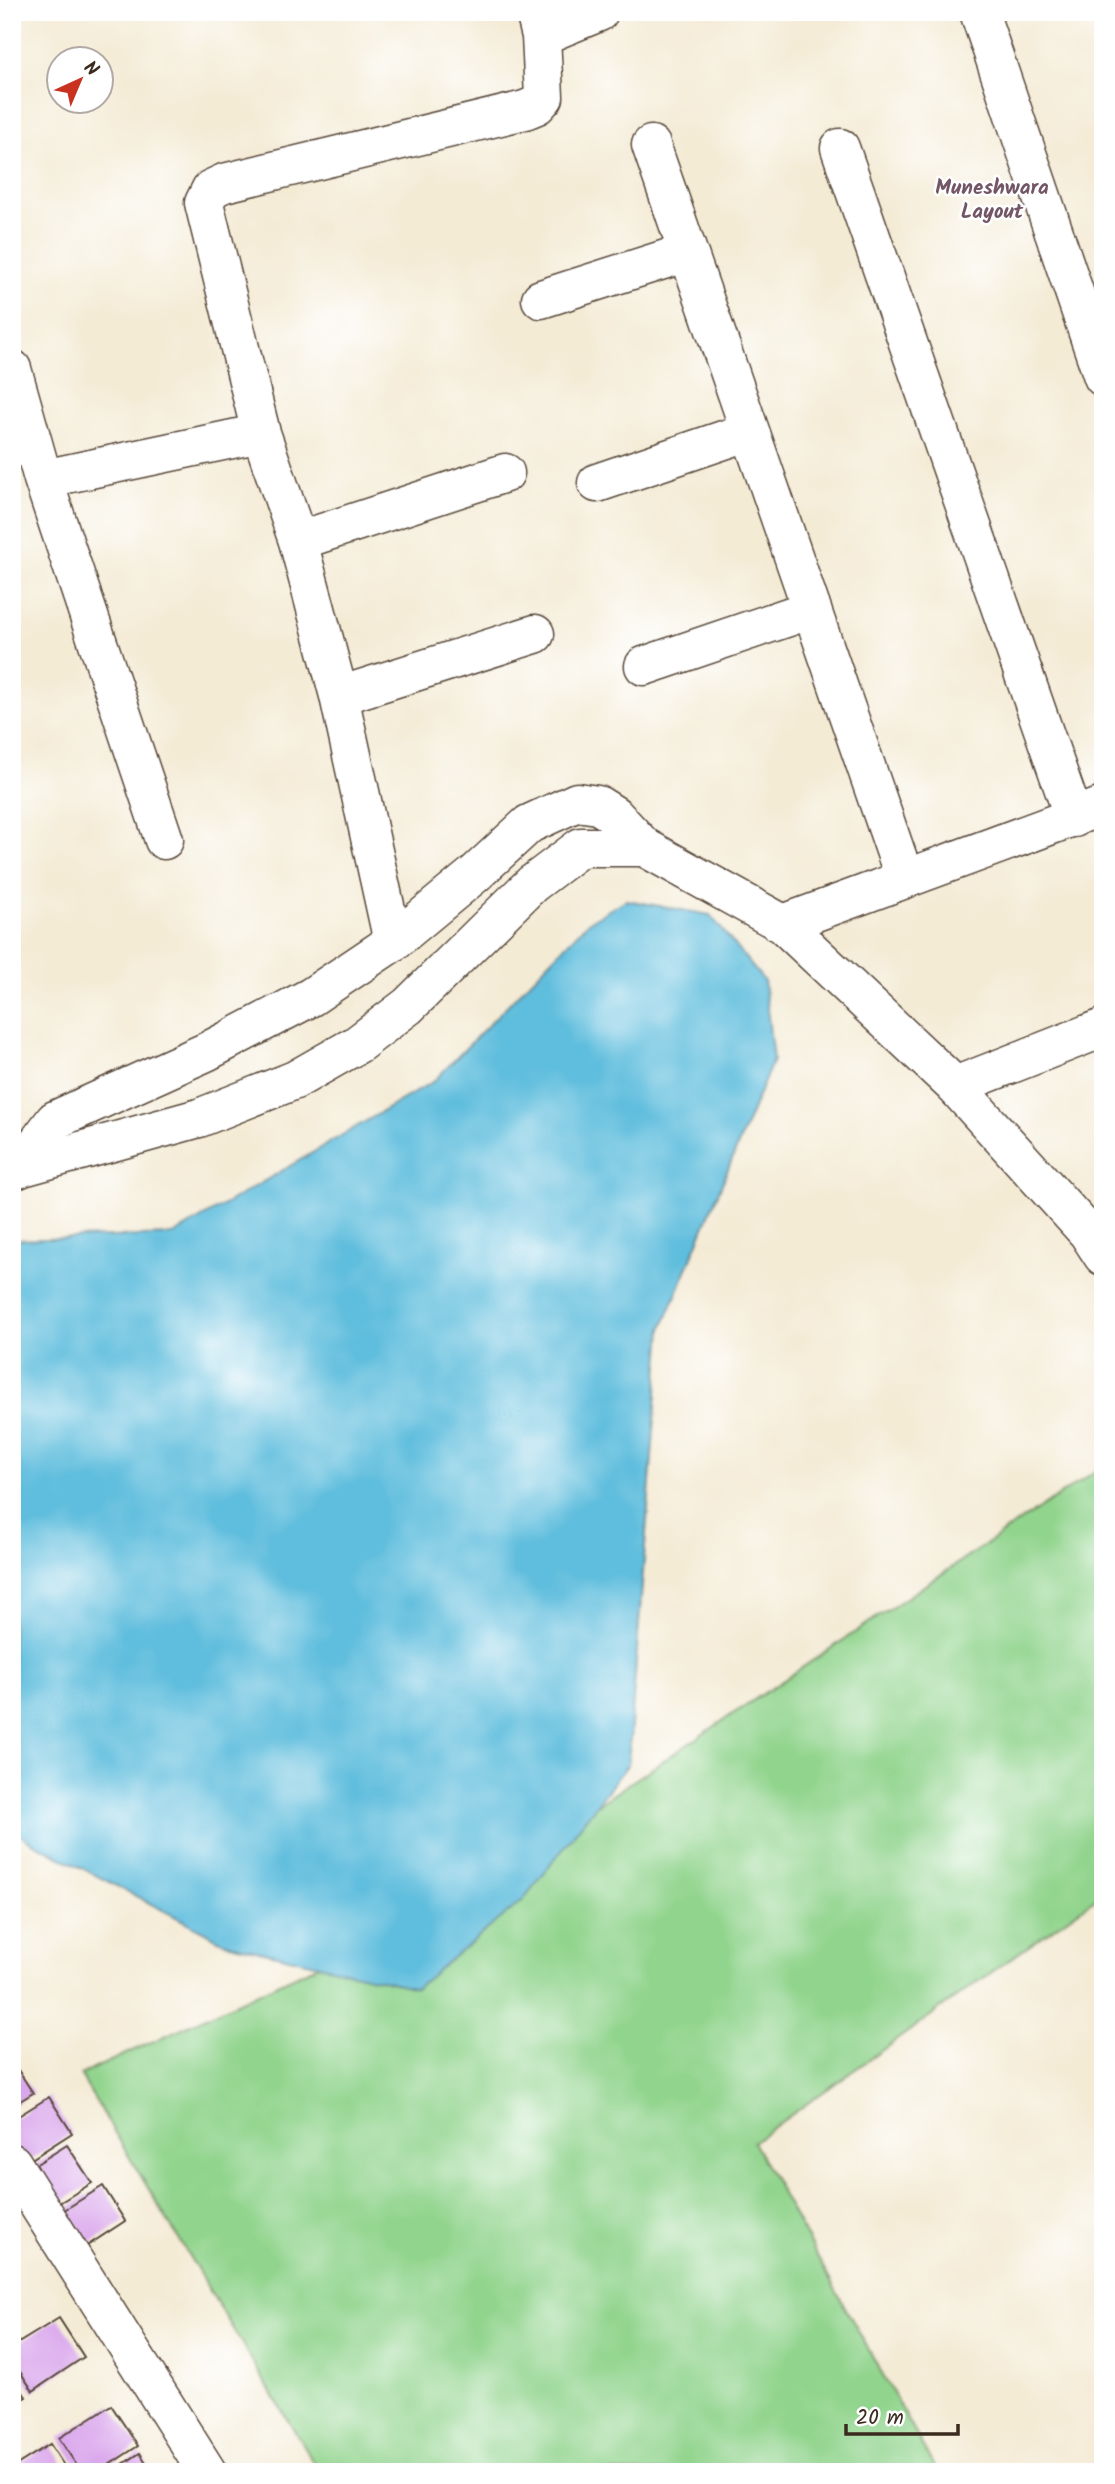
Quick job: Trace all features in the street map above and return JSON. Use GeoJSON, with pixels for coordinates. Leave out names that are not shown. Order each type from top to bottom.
{"type":"FeatureCollection","features":[{"type":"Feature","properties":{"kind":"street"},"geometry":{"type":"LineString","coordinates":[[393,942],[339,696],[298,541],[261,433],[204,203],[211,189],[224,183],[537,105],[544,97],[538,24],[599,12]]}},
{"type":"Feature","properties":{"kind":"street"},"geometry":{"type":"LineString","coordinates":[[979,12],[1103,377]]}},
{"type":"Feature","properties":{"kind":"street"},"geometry":{"type":"LineString","coordinates":[[651,145],[905,879]]}},
{"type":"Feature","properties":{"kind":"street"},"geometry":{"type":"LineString","coordinates":[[783,924],[1088,811],[840,148]]}},
{"type":"Feature","properties":{"kind":"street"},"geometry":{"type":"LineString","coordinates":[[541,299],[688,252]]}},
{"type":"Feature","properties":{"kind":"street"},"geometry":{"type":"LineString","coordinates":[[12,369],[43,479],[164,840]]}},
{"type":"Feature","properties":{"kind":"street"},"geometry":{"type":"LineString","coordinates":[[597,483],[750,431]]}},
{"type":"Feature","properties":{"kind":"street"},"geometry":{"type":"LineString","coordinates":[[43,479],[261,433]]}},
{"type":"Feature","properties":{"kind":"street"},"geometry":{"type":"LineString","coordinates":[[298,541],[505,473]]}},
{"type":"Feature","properties":{"kind":"street"},"geometry":{"type":"LineString","coordinates":[[644,666],[812,609]]}},
{"type":"Feature","properties":{"kind":"street"},"geometry":{"type":"LineString","coordinates":[[339,696],[535,634]]}},
{"type":"Feature","properties":{"kind":"street"},"geometry":{"type":"LineString","coordinates":[[15,1170],[55,1120],[206,1052],[311,997],[393,942],[475,874],[529,824],[577,802],[598,805],[614,816],[644,846],[783,924],[955,1086],[1098,1239]]}},
{"type":"Feature","properties":{"kind":"street"},"geometry":{"type":"LineString","coordinates":[[15,1170],[199,1118],[295,1080],[358,1044],[408,1006],[532,884],[582,847],[644,846]]}},
{"type":"Feature","properties":{"kind":"street"},"geometry":{"type":"LineString","coordinates":[[955,1086],[1103,1028]]}},
{"type":"Feature","properties":{"kind":"street"},"geometry":{"type":"LineString","coordinates":[[12,2163],[207,2472]]}},
{"type":"Feature","properties":{"kind":"green space"},"geometry":{"type":"Polygon","coordinates":[[[1103,1466],[1103,1893],[753,2142],[937,2472],[319,2472],[80,2075],[445,1907],[1103,1466]]]}},
{"type":"Feature","properties":{"kind":"water"},"geometry":{"type":"Polygon","coordinates":[[[626,900],[710,915],[764,981],[773,1060],[662,1329],[628,1764],[523,1900],[416,1988],[226,1943],[26,1839],[12,1828],[12,1240],[173,1235],[434,1081],[588,922],[626,900]]]}},
{"type":"Feature","properties":{"kind":"building"},"geometry":{"type":"Polygon","coordinates":[[[12,2061],[33,2093],[12,2106],[12,2061]]]}},
{"type":"Feature","properties":{"kind":"building"},"geometry":{"type":"Polygon","coordinates":[[[49,2097],[72,2133],[22,2165],[12,2149],[12,2120],[49,2097]]]}},
{"type":"Feature","properties":{"kind":"building"},"geometry":{"type":"Polygon","coordinates":[[[67,2145],[92,2183],[51,2208],[27,2170],[67,2145]]]}},
{"type":"Feature","properties":{"kind":"building"},"geometry":{"type":"Polygon","coordinates":[[[103,2186],[125,2221],[76,2253],[53,2217],[103,2186]]]}},
{"type":"Feature","properties":{"kind":"building"},"geometry":{"type":"Polygon","coordinates":[[[59,2318],[84,2357],[33,2391],[12,2360],[12,2347],[59,2318]]]}},
{"type":"Feature","properties":{"kind":"building"},"geometry":{"type":"Polygon","coordinates":[[[12,2376],[26,2397],[12,2405],[12,2376]]]}},
{"type":"Feature","properties":{"kind":"building"},"geometry":{"type":"Polygon","coordinates":[[[111,2405],[138,2446],[98,2472],[81,2472],[59,2438],[111,2405]]]}},
{"type":"Feature","properties":{"kind":"building"},"geometry":{"type":"Polygon","coordinates":[[[50,2444],[68,2472],[12,2472],[12,2468],[50,2444]]]}},
{"type":"Feature","properties":{"kind":"building"},"geometry":{"type":"Polygon","coordinates":[[[140,2453],[152,2472],[111,2472],[140,2453]]]}},
{"type":"Feature","properties":{"kind":"district","name":"Muneshwara Layout"},"geometry":{"type":"Point","coordinates":[992,200]}}]}
